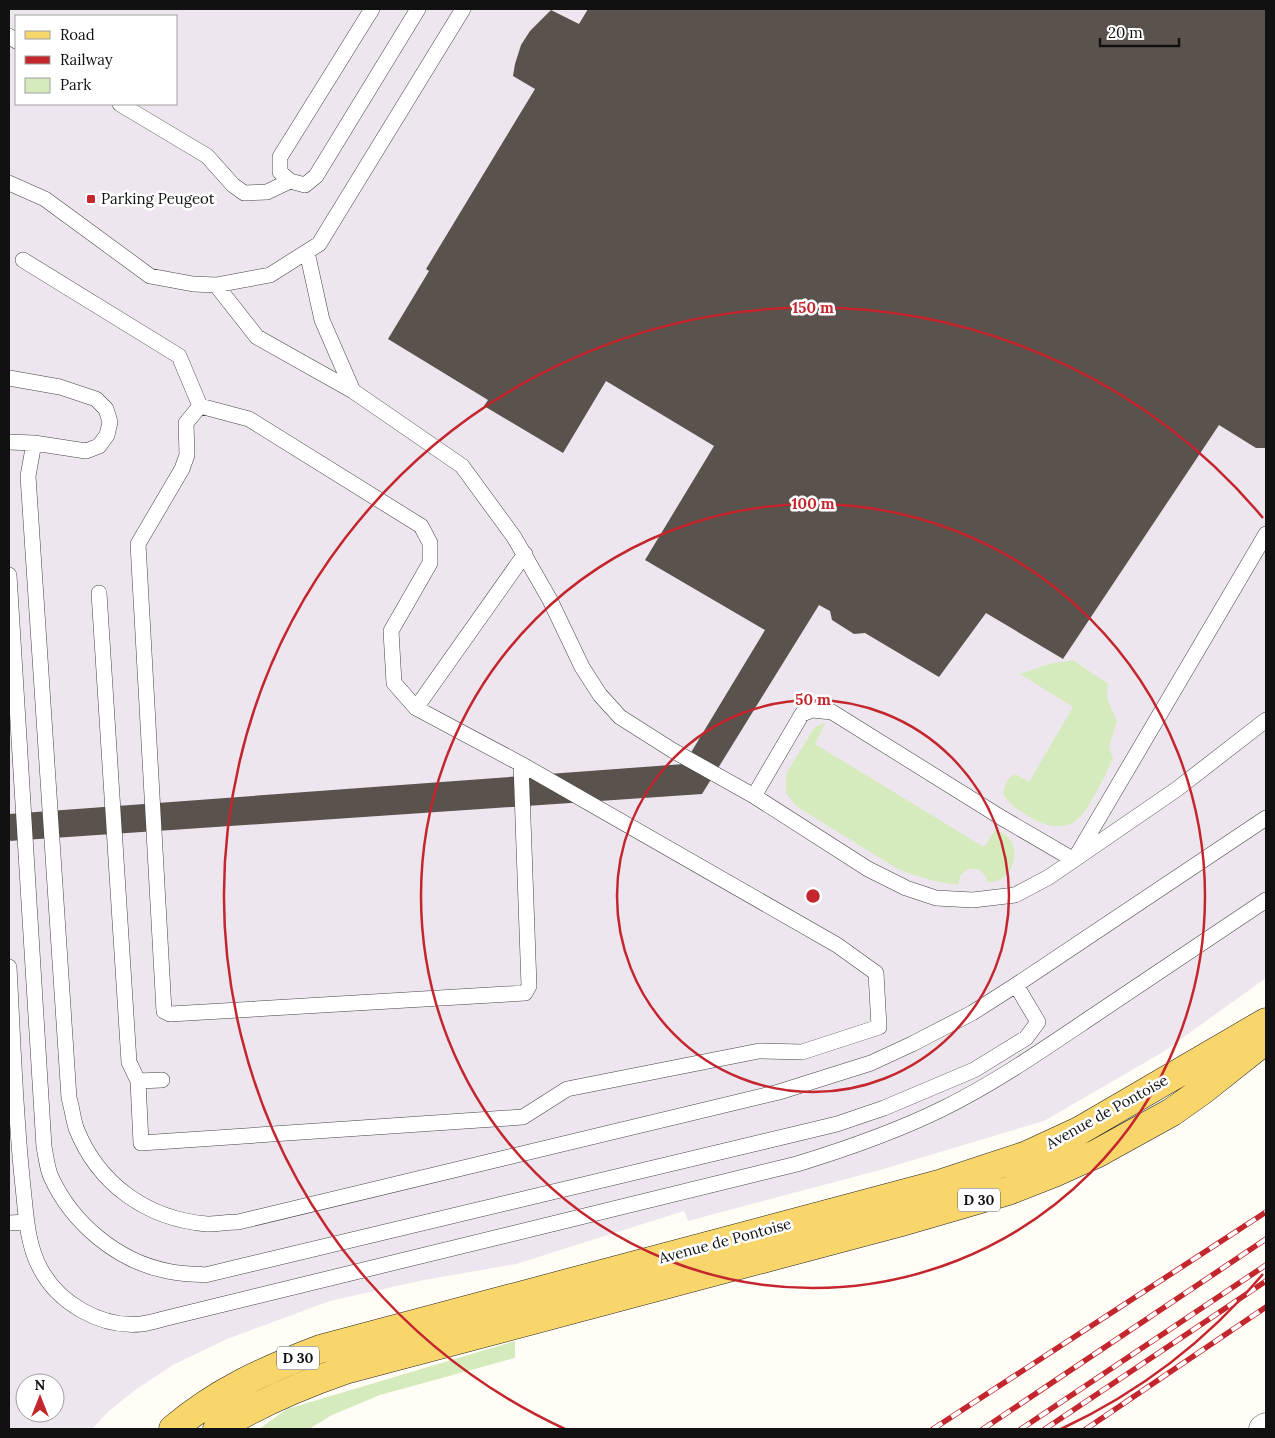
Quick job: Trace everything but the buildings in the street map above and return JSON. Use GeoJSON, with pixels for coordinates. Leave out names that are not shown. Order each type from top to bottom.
{"type":"FeatureCollection","features":[{"type":"Feature","properties":{"kind":"main road","name":"Avenue de Pontoise"},"geometry":{"type":"LineString","coordinates":[[173,1429],[250,1378],[320,1349],[939,1184],[1006,1163],[1079,1131],[1266,1022]]}},
{"type":"Feature","properties":{"kind":"main road","name":"Avenue de Pontoise"},"geometry":{"type":"LineString","coordinates":[[217,1429],[273,1398],[344,1370],[898,1224],[1008,1191],[1096,1154],[1172,1112],[1266,1040]]}},
{"type":"Feature","properties":{"kind":"lane"},"geometry":{"type":"LineString","coordinates":[[372,9],[280,157],[280,172],[290,181],[305,184],[316,176],[418,9]]}},
{"type":"Feature","properties":{"kind":"lane"},"geometry":{"type":"LineString","coordinates":[[9,183],[45,199],[150,276],[193,284],[216,285],[270,275],[319,244],[463,9]]}},
{"type":"Feature","properties":{"kind":"lane"},"geometry":{"type":"LineString","coordinates":[[122,105],[207,156],[233,185],[244,193],[267,192],[290,181]]}},
{"type":"Feature","properties":{"kind":"lane"},"geometry":{"type":"LineString","coordinates":[[307,252],[322,320],[353,391]]}},
{"type":"Feature","properties":{"kind":"lane"},"geometry":{"type":"LineString","coordinates":[[23,260],[179,356],[200,406]]}},
{"type":"Feature","properties":{"kind":"lane"},"geometry":{"type":"LineString","coordinates":[[216,285],[257,337],[353,391],[462,466],[514,536],[550,600],[582,667],[600,695],[620,717],[672,750],[754,796],[868,869],[906,888],[936,898],[973,900],[1015,895],[1049,877],[1177,789],[1266,720]]}},
{"type":"Feature","properties":{"kind":"lane"},"geometry":{"type":"LineString","coordinates":[[9,378],[60,387],[96,399],[106,409],[110,422],[108,435],[99,446],[86,452],[34,443],[9,442]]}},
{"type":"Feature","properties":{"kind":"lane"},"geometry":{"type":"LineString","coordinates":[[99,593],[129,1062],[138,1081],[141,1143],[523,1117],[567,1089],[759,1051],[802,1052],[880,1027],[876,973],[837,945],[522,764],[416,708],[394,683],[391,631],[430,563],[430,544],[421,526],[249,419],[200,406]]}},
{"type":"Feature","properties":{"kind":"lane"},"geometry":{"type":"LineString","coordinates":[[200,406],[186,423],[187,455],[182,469],[138,544],[164,1012],[170,1014],[525,993],[529,986],[522,764]]}},
{"type":"Feature","properties":{"kind":"lane"},"geometry":{"type":"LineString","coordinates":[[34,443],[28,476],[69,1098],[76,1126],[88,1153],[105,1176],[127,1196],[152,1211],[180,1220],[209,1224],[238,1222],[779,1092],[871,1063],[972,1013],[1266,818]]}},
{"type":"Feature","properties":{"kind":"lane"},"geometry":{"type":"LineString","coordinates":[[1074,860],[1266,534]]}},
{"type":"Feature","properties":{"kind":"lane"},"geometry":{"type":"LineString","coordinates":[[416,708],[525,554]]}},
{"type":"Feature","properties":{"kind":"lane"},"geometry":{"type":"LineString","coordinates":[[9,575],[10,626],[44,1147],[50,1176],[66,1203],[87,1228],[108,1246],[136,1261],[167,1271],[206,1275],[837,1124],[884,1108],[974,1070],[1026,1038],[1038,1022],[1016,985]]}},
{"type":"Feature","properties":{"kind":"lane"},"geometry":{"type":"LineString","coordinates":[[754,796],[802,714],[812,710],[832,712],[1002,818],[1074,860]]}},
{"type":"Feature","properties":{"kind":"lane"},"geometry":{"type":"LineString","coordinates":[[9,967],[20,1161],[31,1246],[40,1268],[53,1288],[71,1304],[92,1316],[115,1322],[139,1324],[797,1164],[846,1149],[942,1109],[988,1084],[1040,1052],[1266,900]]}},
{"type":"Feature","properties":{"kind":"lane"},"geometry":{"type":"LineString","coordinates":[[138,1081],[162,1080]]}},
{"type":"Feature","properties":{"kind":"lane"},"geometry":{"type":"LineString","coordinates":[[9,1223],[27,1222]]}},
{"type":"Feature","properties":{"kind":"shaded area"},"geometry":{"type":"Polygon","coordinates":[[[9,9],[1266,9],[1266,978],[1163,1052],[1044,1121],[880,1170],[688,1221],[684,1211],[516,1264],[424,1280],[330,1301],[227,1339],[173,1365],[138,1388],[109,1411],[92,1429],[9,1429],[9,9]]]}},
{"type":"Feature","properties":{"kind":"green space"},"geometry":{"type":"Polygon","coordinates":[[[1073,660],[1108,684],[1108,699],[1117,721],[1109,747],[1113,759],[1081,816],[1072,823],[1055,826],[1038,822],[1025,814],[1003,794],[1008,780],[1015,774],[1029,782],[1073,707],[1020,674],[1049,664],[1073,660]]]}},
{"type":"Feature","properties":{"kind":"green space"},"geometry":{"type":"Polygon","coordinates":[[[823,723],[825,724],[815,744],[984,847],[996,829],[1006,836],[1014,848],[1011,869],[995,882],[988,882],[983,873],[975,869],[967,870],[963,873],[958,885],[919,877],[896,868],[796,806],[786,793],[786,774],[814,728],[823,723]]]}},
{"type":"Feature","properties":{"kind":"green space"},"geometry":{"type":"Polygon","coordinates":[[[515,1341],[515,1358],[380,1395],[332,1415],[309,1429],[259,1429],[287,1409],[515,1341]]]}},
{"type":"Feature","properties":{"kind":"railway"},"geometry":{"type":"LineString","coordinates":[[933,1429],[1266,1212]]}},
{"type":"Feature","properties":{"kind":"railway"},"geometry":{"type":"LineString","coordinates":[[983,1429],[1266,1239]]}},
{"type":"Feature","properties":{"kind":"railway"},"geometry":{"type":"LineString","coordinates":[[1021,1429],[1266,1265]]}},
{"type":"Feature","properties":{"kind":"railway"},"geometry":{"type":"LineString","coordinates":[[1045,1429],[1266,1281]]}},
{"type":"Feature","properties":{"kind":"railway"},"geometry":{"type":"LineString","coordinates":[[1086,1429],[1266,1307]]}},
{"type":"Feature","properties":{"kind":"place","name":"Parking Peugeot"},"geometry":{"type":"Point","coordinates":[91,199]}}]}
